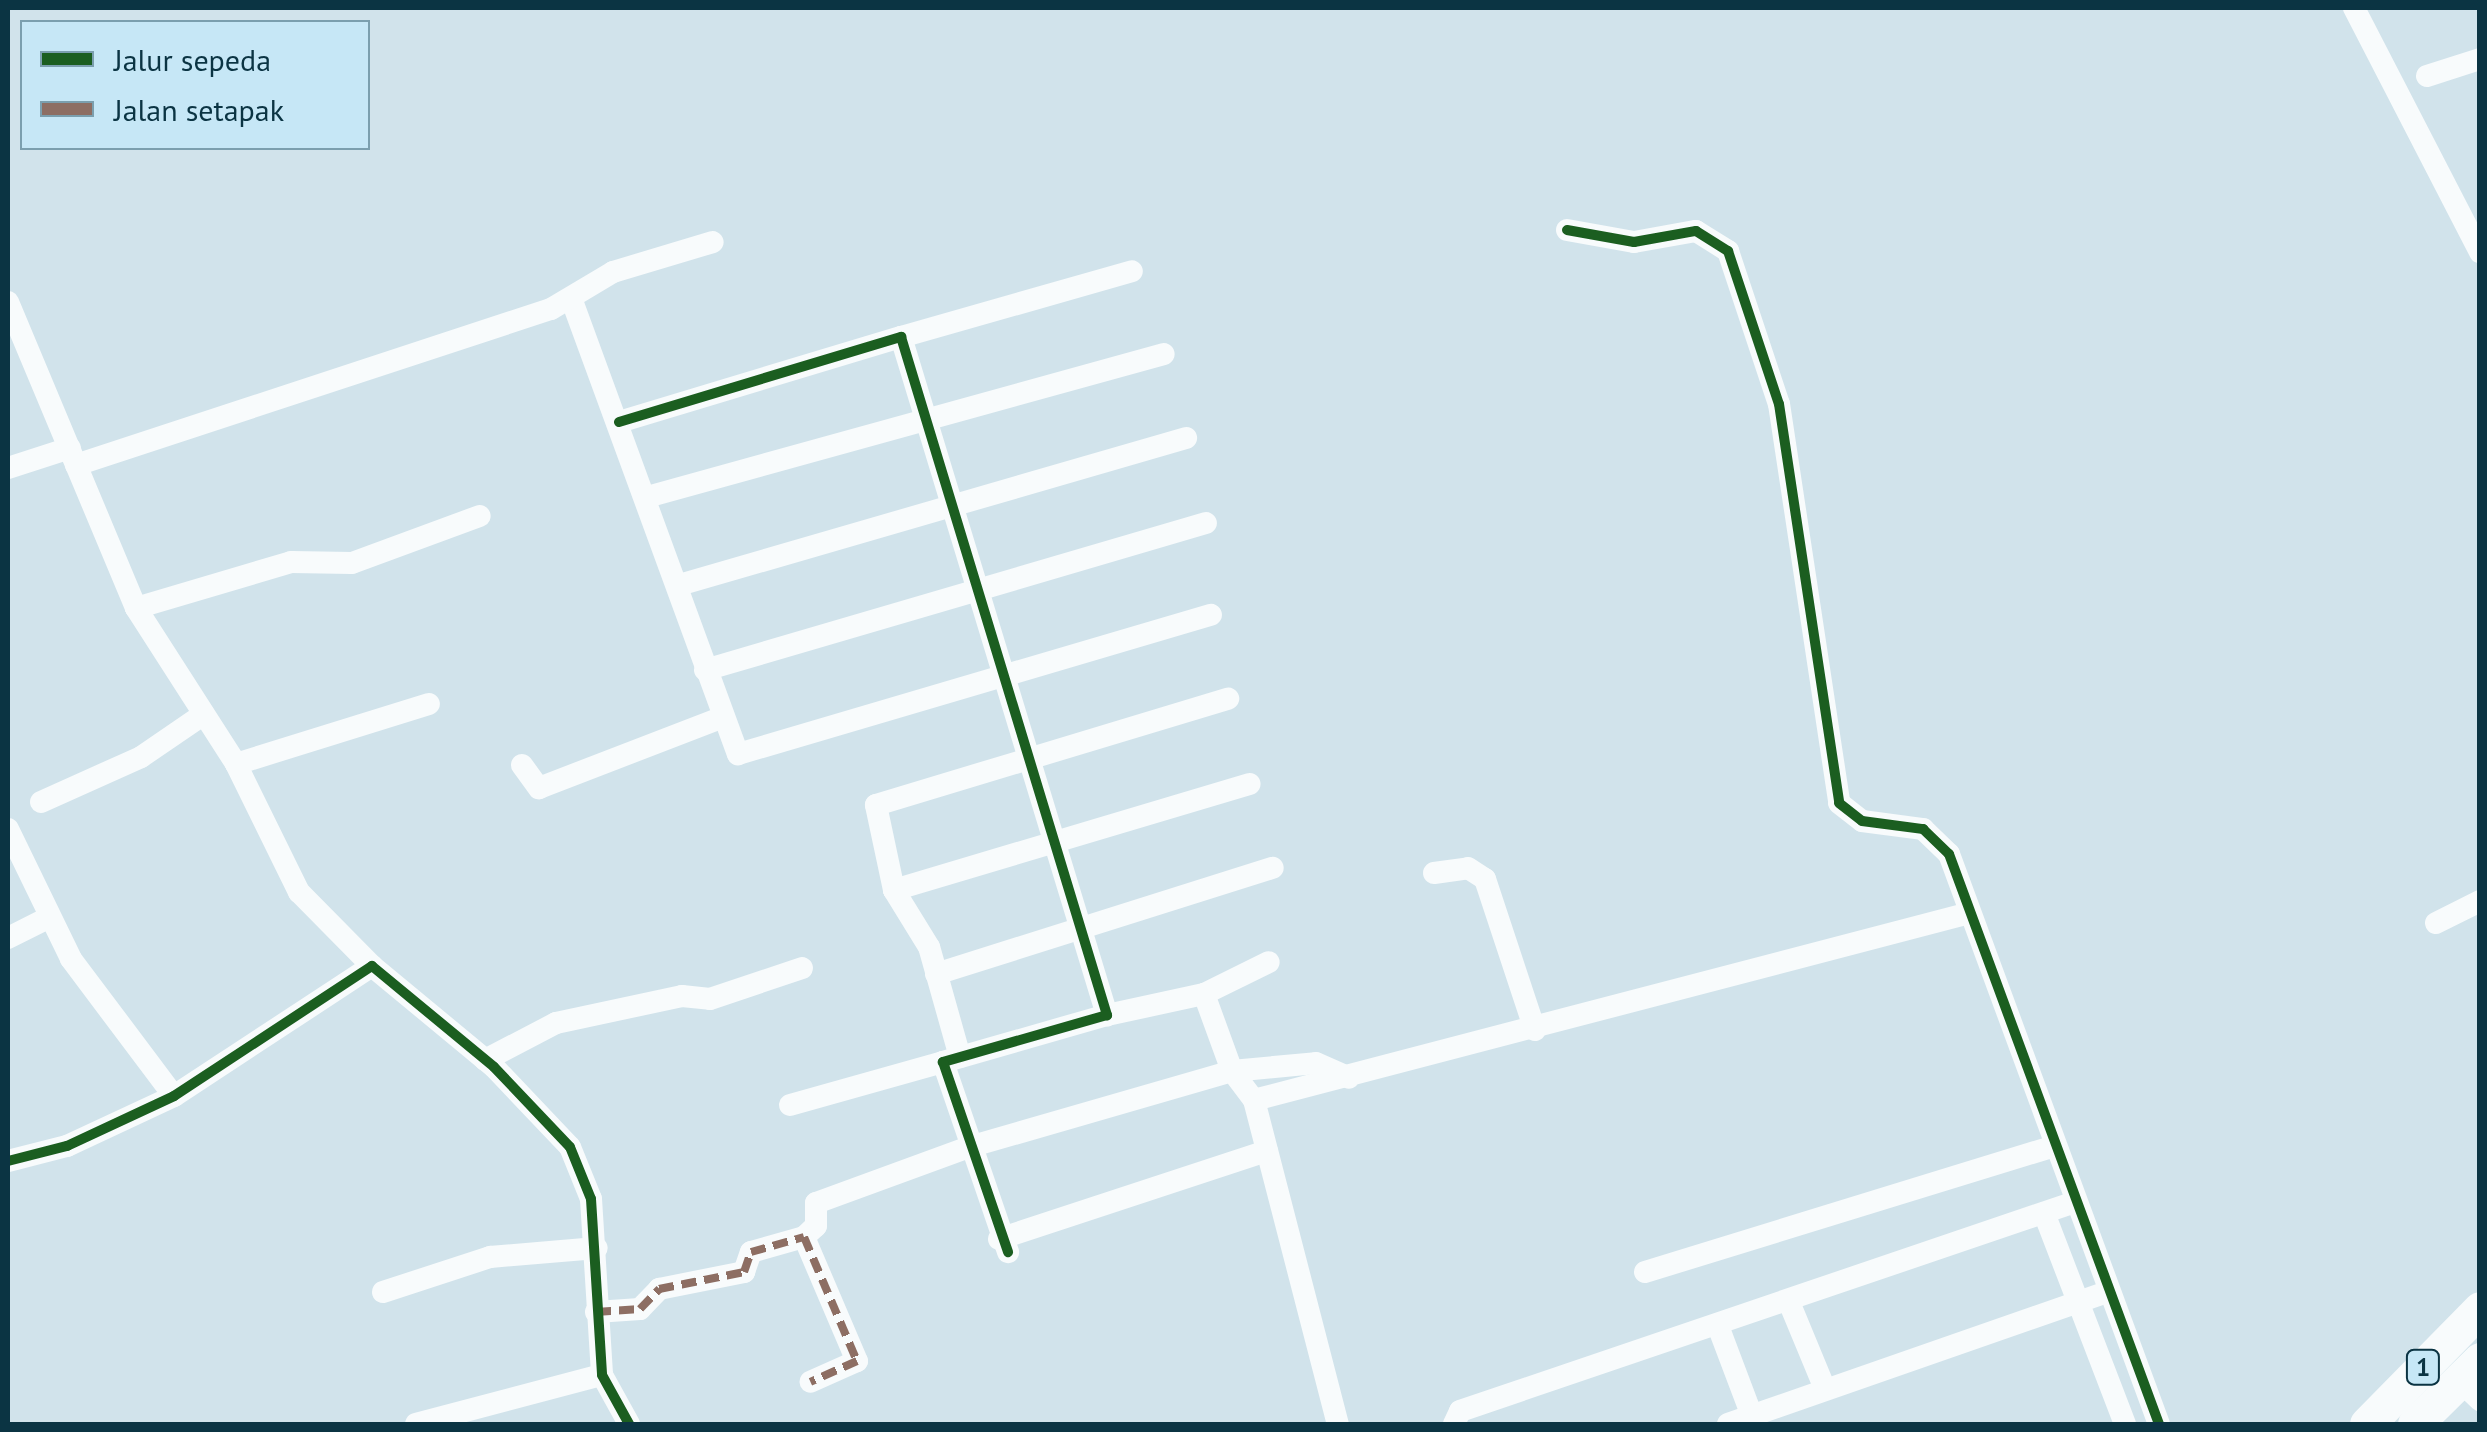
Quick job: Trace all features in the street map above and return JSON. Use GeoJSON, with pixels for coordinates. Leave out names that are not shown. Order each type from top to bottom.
{"type":"FeatureCollection","features":[{"type":"Feature","properties":{"kind":"highway","name":"1"},"geometry":{"type":"LineString","coordinates":[[2370,1423],[2480,1309]]}},
{"type":"Feature","properties":{"kind":"highway","name":"1"},"geometry":{"type":"LineString","coordinates":[[2415,1424],[2474,1385]]}},
{"type":"Feature","properties":{"kind":"street"},"geometry":{"type":"LineString","coordinates":[[2354,8],[2480,252]]}},
{"type":"Feature","properties":{"kind":"street"},"geometry":{"type":"LineString","coordinates":[[2427,76],[2480,60]]}},
{"type":"Feature","properties":{"kind":"street"},"geometry":{"type":"LineString","coordinates":[[1567,230],[1634,242],[1696,231],[1728,252],[1779,404],[1839,803],[1862,821],[1923,829],[1940,841],[2158,1424]]}},
{"type":"Feature","properties":{"kind":"street"},"geometry":{"type":"LineString","coordinates":[[8,468],[73,456],[571,298],[614,272],[713,242]]}},
{"type":"Feature","properties":{"kind":"street"},"geometry":{"type":"LineString","coordinates":[[618,422],[1132,271]]}},
{"type":"Feature","properties":{"kind":"street"},"geometry":{"type":"LineString","coordinates":[[571,298],[679,585],[720,718],[738,754],[1211,614]]}},
{"type":"Feature","properties":{"kind":"street"},"geometry":{"type":"LineString","coordinates":[[8,302],[136,608],[236,764],[299,892],[372,966],[485,1060],[570,1147],[597,1248],[596,1312],[602,1375],[630,1424]]}},
{"type":"Feature","properties":{"kind":"street"},"geometry":{"type":"LineString","coordinates":[[901,337],[1107,1015]]}},
{"type":"Feature","properties":{"kind":"street"},"geometry":{"type":"LineString","coordinates":[[647,498],[1164,354]]}},
{"type":"Feature","properties":{"kind":"street"},"geometry":{"type":"LineString","coordinates":[[679,585],[1186,438]]}},
{"type":"Feature","properties":{"kind":"street"},"geometry":{"type":"LineString","coordinates":[[136,608],[291,562],[352,563],[480,516]]}},
{"type":"Feature","properties":{"kind":"street"},"geometry":{"type":"LineString","coordinates":[[705,670],[1206,523]]}},
{"type":"Feature","properties":{"kind":"street"},"geometry":{"type":"LineString","coordinates":[[1228,699],[879,802],[894,890],[936,974],[969,1146],[1003,1246],[1267,1151]]}},
{"type":"Feature","properties":{"kind":"street"},"geometry":{"type":"LineString","coordinates":[[236,764],[429,704]]}},
{"type":"Feature","properties":{"kind":"street"},"geometry":{"type":"LineString","coordinates":[[42,802],[141,757],[204,714]]}},
{"type":"Feature","properties":{"kind":"street"},"geometry":{"type":"LineString","coordinates":[[522,764],[539,788],[720,718]]}},
{"type":"Feature","properties":{"kind":"street"},"geometry":{"type":"LineString","coordinates":[[894,890],[1250,784]]}},
{"type":"Feature","properties":{"kind":"street"},"geometry":{"type":"LineString","coordinates":[[8,829],[46,919],[174,1096]]}},
{"type":"Feature","properties":{"kind":"street"},"geometry":{"type":"LineString","coordinates":[[936,974],[1273,868]]}},
{"type":"Feature","properties":{"kind":"street"},"geometry":{"type":"LineString","coordinates":[[1434,873],[1468,868],[1485,879],[1535,1030]]}},
{"type":"Feature","properties":{"kind":"street"},"geometry":{"type":"LineString","coordinates":[[2436,923],[2480,901]]}},
{"type":"Feature","properties":{"kind":"street"},"geometry":{"type":"LineString","coordinates":[[1254,1100],[1535,1030],[1970,913]]}},
{"type":"Feature","properties":{"kind":"street"},"geometry":{"type":"LineString","coordinates":[[8,938],[46,919]]}},
{"type":"Feature","properties":{"kind":"street"},"geometry":{"type":"LineString","coordinates":[[790,1105],[1107,1015],[1204,994],[1269,962]]}},
{"type":"Feature","properties":{"kind":"street"},"geometry":{"type":"LineString","coordinates":[[8,1160],[67,1146],[174,1096],[372,966]]}},
{"type":"Feature","properties":{"kind":"street"},"geometry":{"type":"LineString","coordinates":[[485,1060],[556,1023],[665,998],[710,999],[802,968]]}},
{"type":"Feature","properties":{"kind":"street"},"geometry":{"type":"LineString","coordinates":[[1204,994],[1232,1071],[1254,1100],[1338,1424]]}},
{"type":"Feature","properties":{"kind":"street"},"geometry":{"type":"LineString","coordinates":[[596,1312],[640,1309],[659,1289],[744,1272],[751,1252],[804,1237],[816,1226],[816,1202],[969,1146],[1232,1071],[1316,1063],[1349,1078]]}},
{"type":"Feature","properties":{"kind":"street"},"geometry":{"type":"LineString","coordinates":[[1645,1272],[2054,1146]]}},
{"type":"Feature","properties":{"kind":"street"},"geometry":{"type":"LineString","coordinates":[[1454,1424],[1460,1412],[2075,1202]]}},
{"type":"Feature","properties":{"kind":"street"},"geometry":{"type":"LineString","coordinates":[[2044,1213],[2125,1424]]}},
{"type":"Feature","properties":{"kind":"street"},"geometry":{"type":"LineString","coordinates":[[804,1237],[857,1362],[810,1382]]}},
{"type":"Feature","properties":{"kind":"street"},"geometry":{"type":"LineString","coordinates":[[383,1292],[490,1258],[597,1248]]}},
{"type":"Feature","properties":{"kind":"street"},"geometry":{"type":"LineString","coordinates":[[1728,1424],[2108,1292]]}},
{"type":"Feature","properties":{"kind":"street"},"geometry":{"type":"LineString","coordinates":[[1789,1302],[1825,1389]]}},
{"type":"Feature","properties":{"kind":"street"},"geometry":{"type":"LineString","coordinates":[[1718,1326],[1752,1416]]}},
{"type":"Feature","properties":{"kind":"street"},"geometry":{"type":"LineString","coordinates":[[416,1424],[602,1375]]}},
{"type":"Feature","properties":{"kind":"marked path"},"geometry":{"type":"LineString","coordinates":[[596,1312],[640,1309],[659,1289],[744,1272],[751,1252],[804,1237],[857,1361],[810,1382]]}},
{"type":"Feature","properties":{"kind":"cycle path"},"geometry":{"type":"LineString","coordinates":[[1567,230],[1634,242],[1696,231],[1728,251],[1779,404],[1839,803],[1862,821],[1923,829],[1949,854],[2159,1424]]}},
{"type":"Feature","properties":{"kind":"cycle path"},"geometry":{"type":"LineString","coordinates":[[619,422],[901,337],[1107,1015],[943,1062],[1008,1252]]}},
{"type":"Feature","properties":{"kind":"cycle path"},"geometry":{"type":"LineString","coordinates":[[8,1161],[67,1146],[174,1096],[372,966],[494,1067],[570,1147],[591,1199],[602,1375],[629,1424]]}}]}
